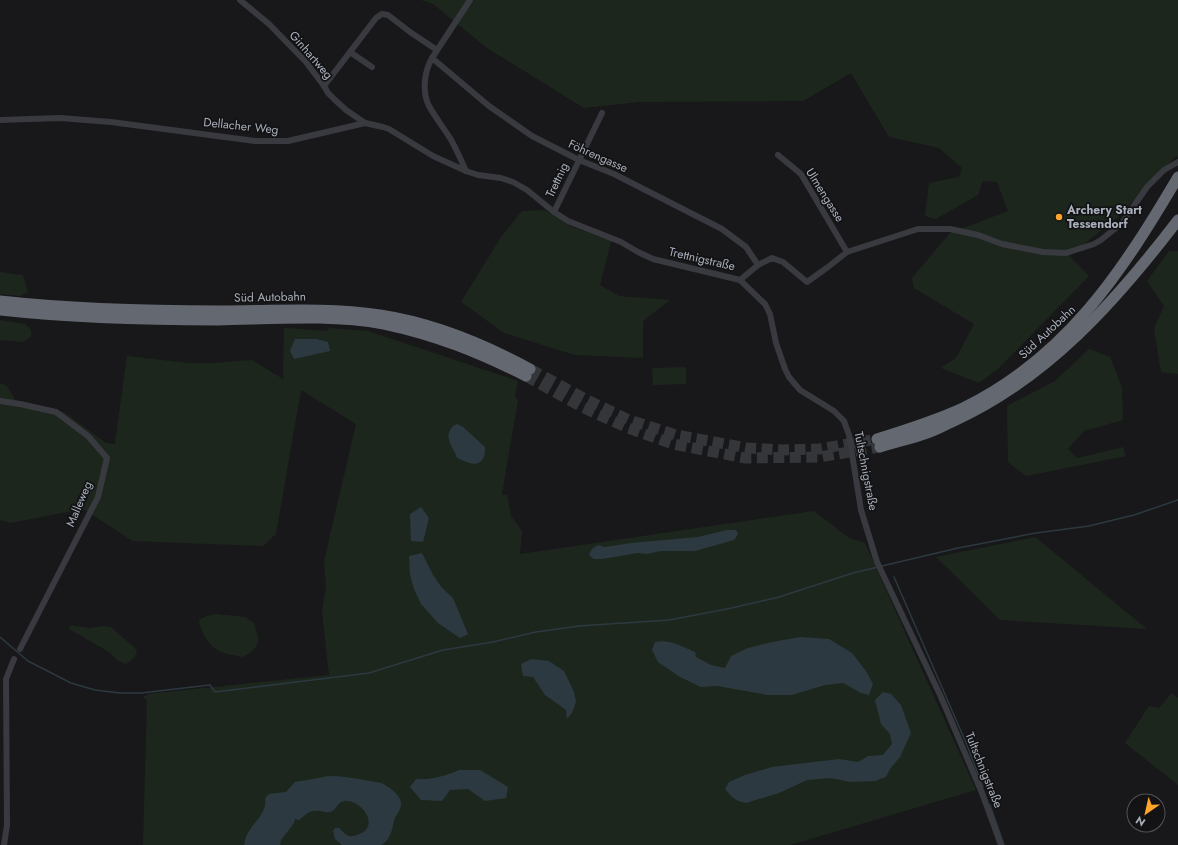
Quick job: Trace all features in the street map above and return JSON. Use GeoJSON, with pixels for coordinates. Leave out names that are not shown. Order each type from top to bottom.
{"type":"FeatureCollection","features":[{"type":"Feature","properties":{"kind":"highway","name":"Süd Autobahn"},"geometry":{"type":"LineString","coordinates":[[1178,177],[1126,261],[1105,290],[1072,328],[1044,355],[1025,370],[963,408],[879,443],[927,433],[986,405],[1030,376],[1066,348],[1110,304],[1178,220]]}},
{"type":"Feature","properties":{"kind":"highway","name":"Süd Autobahn"},"geometry":{"type":"LineString","coordinates":[[0,301],[104,310],[299,310],[344,311],[380,315],[416,322],[448,332],[502,354],[528,372],[448,341],[418,332],[375,323],[345,319],[298,318],[160,320],[101,318],[0,310]]}},
{"type":"Feature","properties":{"kind":"street","name":"Ginhartweg"},"geometry":{"type":"LineString","coordinates":[[240,0],[269,24],[306,62],[334,99],[346,110],[365,123]]}},
{"type":"Feature","properties":{"kind":"street"},"geometry":{"type":"LineString","coordinates":[[466,171],[451,139],[427,102],[426,77],[427,67],[432,58],[470,0]]}},
{"type":"Feature","properties":{"kind":"street"},"geometry":{"type":"LineString","coordinates":[[324,86],[376,18],[382,14],[388,15],[437,50]]}},
{"type":"Feature","properties":{"kind":"street"},"geometry":{"type":"LineString","coordinates":[[350,52],[372,67]]}},
{"type":"Feature","properties":{"kind":"street","name":"Föhrengasse"},"geometry":{"type":"LineString","coordinates":[[432,58],[474,94],[520,128],[545,144],[614,174],[722,230],[746,247],[758,265]]}},
{"type":"Feature","properties":{"kind":"street","name":"Trettnig"},"geometry":{"type":"LineString","coordinates":[[554,212],[602,113]]}},
{"type":"Feature","properties":{"kind":"street","name":"Dellacher Weg"},"geometry":{"type":"LineString","coordinates":[[0,120],[60,118],[111,122],[256,141],[288,141],[365,123],[390,129],[433,156],[466,171]]}},
{"type":"Feature","properties":{"kind":"street","name":"Ulmengasse"},"geometry":{"type":"LineString","coordinates":[[778,155],[801,174],[847,252]]}},
{"type":"Feature","properties":{"kind":"street","name":"Trettnigstraße"},"geometry":{"type":"LineString","coordinates":[[466,171],[513,182],[527,190],[554,212],[574,224],[621,242],[653,259],[740,280],[758,265],[772,258],[783,262],[807,282],[847,252],[918,229],[950,229],[978,235],[1002,244],[1043,252],[1066,253],[1101,240],[1122,223],[1147,187],[1164,170],[1178,162]]}},
{"type":"Feature","properties":{"kind":"street","name":"Tultschnigstraße"},"geometry":{"type":"LineString","coordinates":[[740,280],[765,304],[770,314],[776,343],[789,377],[800,390],[834,411],[844,422],[849,435],[861,510],[877,562],[941,696],[982,793],[1001,845]]}},
{"type":"Feature","properties":{"kind":"street","name":"Malleweg"},"geometry":{"type":"LineString","coordinates":[[0,400],[56,412],[88,436],[107,458],[98,497],[20,649]]}},
{"type":"Feature","properties":{"kind":"street"},"geometry":{"type":"LineString","coordinates":[[4,845],[7,825],[6,679],[14,659]]}},
{"type":"Feature","properties":{"kind":"shaded area"},"geometry":{"type":"Polygon","coordinates":[[[421,0],[1178,0],[1178,158],[1176,156],[1118,217],[1069,256],[1089,276],[999,368],[979,383],[941,368],[956,358],[974,324],[914,288],[912,278],[950,233],[1008,211],[997,182],[983,181],[978,195],[936,219],[925,216],[929,183],[959,177],[962,168],[939,148],[889,137],[851,73],[803,101],[640,102],[584,108],[487,48],[433,4],[421,0]]]}},
{"type":"Feature","properties":{"kind":"shaded area"},"geometry":{"type":"Polygon","coordinates":[[[545,210],[570,226],[611,241],[600,285],[619,296],[670,300],[643,321],[643,358],[575,355],[504,333],[461,302],[501,237],[522,211],[545,210]]]}},
{"type":"Feature","properties":{"kind":"shaded area"},"geometry":{"type":"Polygon","coordinates":[[[1169,251],[1178,251],[1178,374],[1161,372],[1154,329],[1164,306],[1147,281],[1169,251]]]}},
{"type":"Feature","properties":{"kind":"shaded area"},"geometry":{"type":"Polygon","coordinates":[[[0,272],[23,275],[28,292],[20,296],[0,294],[0,272]]]}},
{"type":"Feature","properties":{"kind":"shaded area"},"geometry":{"type":"Polygon","coordinates":[[[0,320],[25,324],[31,330],[31,337],[23,342],[0,340],[0,320]]]}},
{"type":"Feature","properties":{"kind":"shaded area"},"geometry":{"type":"Polygon","coordinates":[[[284,328],[328,331],[328,328],[368,331],[518,381],[515,397],[518,400],[502,494],[507,495],[511,516],[522,531],[520,554],[814,511],[849,538],[865,543],[976,790],[790,845],[143,845],[147,701],[143,696],[147,696],[147,694],[329,675],[322,612],[326,586],[324,561],[356,424],[301,390],[276,534],[263,546],[133,541],[83,509],[10,523],[0,520],[0,383],[7,386],[15,400],[64,412],[106,443],[115,444],[127,356],[189,363],[252,360],[283,379],[284,328]]]}},
{"type":"Feature","properties":{"kind":"shaded area"},"geometry":{"type":"Polygon","coordinates":[[[295,339],[316,339],[328,342],[330,351],[294,359],[290,351],[295,339]]]}},
{"type":"Feature","properties":{"kind":"shaded area"},"geometry":{"type":"Polygon","coordinates":[[[1089,349],[1110,357],[1122,387],[1123,420],[1084,431],[1068,449],[1077,458],[1123,447],[1126,456],[1026,476],[1008,462],[1007,406],[1055,381],[1089,349]]]}},
{"type":"Feature","properties":{"kind":"shaded area"},"geometry":{"type":"Polygon","coordinates":[[[686,367],[686,384],[653,385],[652,368],[686,367]]]}},
{"type":"Feature","properties":{"kind":"shaded area"},"geometry":{"type":"Polygon","coordinates":[[[457,424],[463,427],[485,447],[484,456],[480,462],[474,464],[457,458],[450,442],[449,435],[453,426],[457,424]]]}},
{"type":"Feature","properties":{"kind":"shaded area"},"geometry":{"type":"Polygon","coordinates":[[[421,507],[429,518],[423,542],[411,541],[410,514],[421,507]]]}},
{"type":"Feature","properties":{"kind":"shaded area"},"geometry":{"type":"Polygon","coordinates":[[[727,530],[736,530],[738,534],[734,540],[695,551],[661,551],[602,559],[594,559],[589,554],[592,549],[598,545],[605,547],[698,537],[727,530]]]}},
{"type":"Feature","properties":{"kind":"shaded area"},"geometry":{"type":"Polygon","coordinates":[[[1035,537],[1147,629],[1000,620],[936,557],[1035,537]]]}},
{"type":"Feature","properties":{"kind":"shaded area"},"geometry":{"type":"Polygon","coordinates":[[[422,553],[433,575],[442,588],[453,598],[468,634],[460,638],[438,623],[421,604],[414,589],[410,575],[409,556],[422,553]]]}},
{"type":"Feature","properties":{"kind":"shaded area"},"geometry":{"type":"Polygon","coordinates":[[[216,614],[245,617],[253,622],[258,642],[253,650],[243,657],[216,649],[204,636],[199,620],[216,614]]]}},
{"type":"Feature","properties":{"kind":"shaded area"},"geometry":{"type":"Polygon","coordinates":[[[70,625],[89,628],[103,626],[111,627],[137,650],[135,657],[126,664],[117,660],[109,652],[69,629],[70,625]]]}},
{"type":"Feature","properties":{"kind":"shaded area"},"geometry":{"type":"Polygon","coordinates":[[[801,637],[829,639],[852,653],[866,671],[873,684],[869,695],[861,693],[843,683],[825,685],[792,695],[768,695],[717,686],[701,687],[680,677],[658,662],[652,650],[655,642],[660,641],[671,643],[695,652],[696,657],[711,665],[725,668],[731,656],[748,648],[801,637]]]}},
{"type":"Feature","properties":{"kind":"shaded area"},"geometry":{"type":"Polygon","coordinates":[[[531,659],[549,661],[564,671],[574,692],[576,702],[572,713],[567,719],[566,710],[545,695],[533,677],[523,676],[521,664],[531,659]]]}},
{"type":"Feature","properties":{"kind":"shaded area"},"geometry":{"type":"Polygon","coordinates":[[[883,692],[891,694],[901,705],[911,733],[900,757],[890,769],[886,777],[875,781],[851,782],[830,778],[807,780],[779,793],[746,803],[738,801],[725,789],[729,782],[745,775],[772,767],[839,759],[858,762],[868,756],[883,755],[892,744],[890,734],[881,724],[875,700],[883,692]]]}},
{"type":"Feature","properties":{"kind":"shaded area"},"geometry":{"type":"Polygon","coordinates":[[[1172,693],[1178,698],[1178,785],[1125,743],[1149,706],[1159,708],[1172,693]]]}},
{"type":"Feature","properties":{"kind":"shaded area"},"geometry":{"type":"Polygon","coordinates":[[[459,770],[480,770],[508,787],[506,798],[485,801],[468,789],[450,790],[442,801],[421,800],[410,787],[416,779],[438,777],[459,770]]]}},
{"type":"Feature","properties":{"kind":"shaded area"},"geometry":{"type":"Polygon","coordinates":[[[328,776],[347,777],[381,783],[397,794],[401,801],[401,807],[387,841],[381,845],[342,845],[335,839],[333,831],[335,828],[339,828],[345,834],[351,836],[365,831],[368,826],[369,820],[362,808],[350,801],[344,801],[332,811],[309,812],[299,820],[295,819],[294,823],[281,840],[280,845],[244,845],[249,831],[262,813],[265,798],[269,794],[286,792],[295,782],[328,776]]]}},
{"type":"Feature","properties":{"kind":"waterway"},"geometry":{"type":"LineString","coordinates":[[882,566],[958,548],[1036,533],[1089,526],[1134,515],[1178,500]]}},
{"type":"Feature","properties":{"kind":"waterway"},"geometry":{"type":"LineString","coordinates":[[0,637],[28,661],[71,683],[95,690],[120,693],[141,693],[210,685],[215,692],[369,673],[443,650],[493,642],[536,632],[579,626],[669,620],[779,597],[853,573],[878,567]]}},
{"type":"Feature","properties":{"kind":"waterway"},"geometry":{"type":"LineString","coordinates":[[894,577],[967,745],[983,787]]}},
{"type":"Feature","properties":{"kind":"waterway"},"geometry":{"type":"LineString","coordinates":[[990,805],[1004,845]]}},
{"type":"Feature","properties":{"kind":"tunnel"},"geometry":{"type":"LineString","coordinates":[[530,369],[587,400],[629,420],[676,435],[747,448],[782,450],[819,449],[877,439]]}},
{"type":"Feature","properties":{"kind":"tunnel"},"geometry":{"type":"LineString","coordinates":[[526,376],[582,407],[628,428],[673,444],[745,458],[819,457],[880,447]]}},
{"type":"Feature","properties":{"kind":"place","name":"Archery Start Tessendorf"},"geometry":{"type":"Point","coordinates":[1059,217]}}]}
